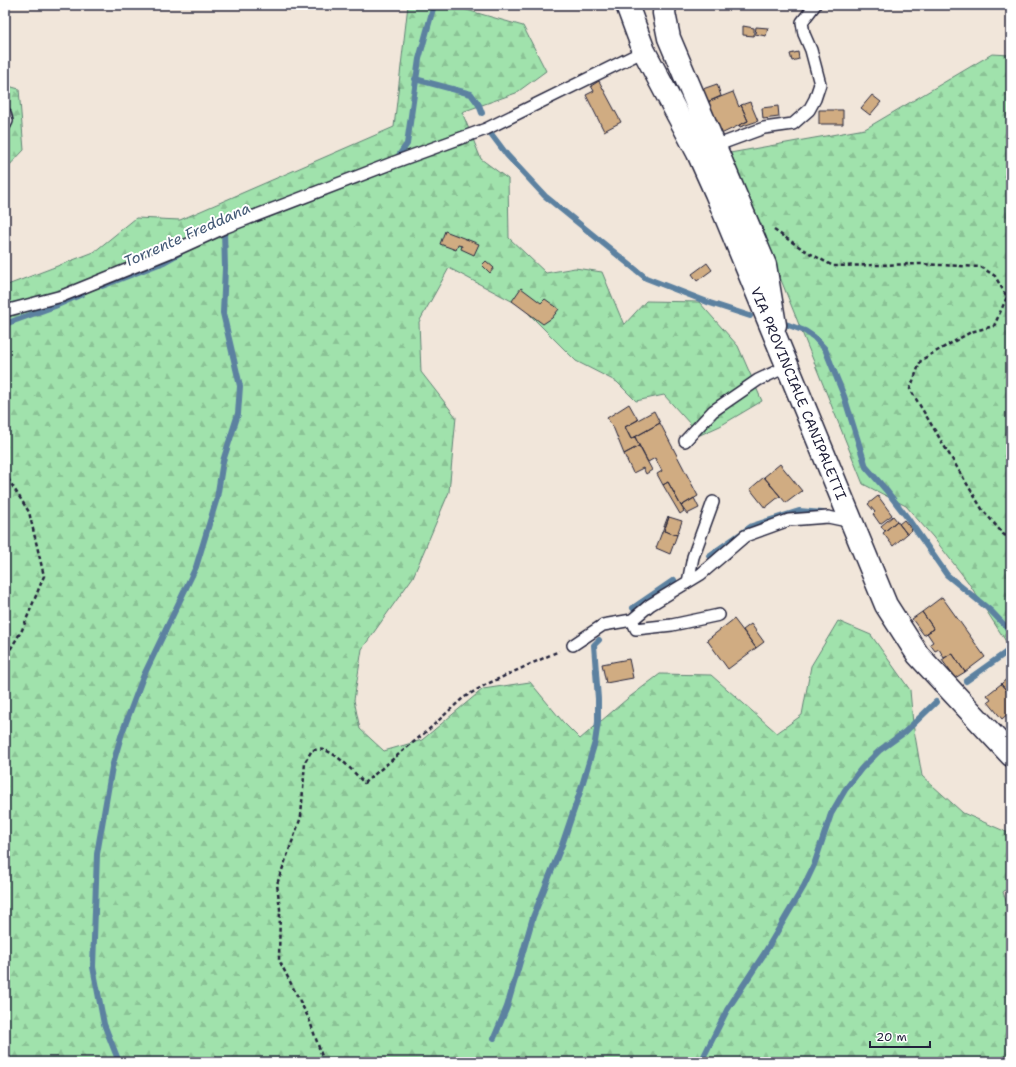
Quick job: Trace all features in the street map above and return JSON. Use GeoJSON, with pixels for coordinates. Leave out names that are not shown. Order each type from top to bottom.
{"type":"FeatureCollection","features":[{"type":"Feature","properties":{"kind":"main road","name":"VIA PROVINCIALE CANIPALETTI"},"geometry":{"type":"LineString","coordinates":[[627,5],[644,51],[698,153],[886,604],[918,655],[1011,755]]}},
{"type":"Feature","properties":{"kind":"main road"},"geometry":{"type":"LineString","coordinates":[[665,5],[664,13],[669,38],[765,265],[777,340]]}},
{"type":"Feature","properties":{"kind":"lane"},"geometry":{"type":"LineString","coordinates":[[715,146],[764,128],[793,124],[809,110],[815,99],[820,84],[811,50],[804,34],[802,22],[815,5]]}},
{"type":"Feature","properties":{"kind":"lane"},"geometry":{"type":"LineString","coordinates":[[5,310],[62,296],[173,251],[226,226],[486,129],[644,51]]}},
{"type":"Feature","properties":{"kind":"lane"},"geometry":{"type":"LineString","coordinates":[[5,113],[7,121],[5,125]]}},
{"type":"Feature","properties":{"kind":"lane"},"geometry":{"type":"LineString","coordinates":[[685,441],[713,411],[758,380],[788,366]]}},
{"type":"Feature","properties":{"kind":"lane"},"geometry":{"type":"LineString","coordinates":[[688,582],[693,557],[713,502]]}},
{"type":"Feature","properties":{"kind":"lane"},"geometry":{"type":"LineString","coordinates":[[573,645],[604,625],[632,620],[650,605],[701,574],[745,536],[789,520],[828,517],[852,522]]}},
{"type":"Feature","properties":{"kind":"lane"},"geometry":{"type":"LineString","coordinates":[[632,620],[636,629],[672,625],[719,615]]}},
{"type":"Feature","properties":{"kind":"path"},"geometry":{"type":"LineString","coordinates":[[774,230],[804,250],[833,266],[922,264],[960,265],[981,267],[995,276],[1007,297],[994,326],[971,332],[921,360],[910,389],[982,509],[1003,534],[1011,539]]}},
{"type":"Feature","properties":{"kind":"path"},"geometry":{"type":"LineString","coordinates":[[5,472],[29,512],[44,576],[22,630],[5,658]]}},
{"type":"Feature","properties":{"kind":"path"},"geometry":{"type":"LineString","coordinates":[[324,1062],[309,1019],[279,960],[280,909],[277,884],[301,817],[305,762],[312,750],[324,749],[335,756],[364,783],[427,731],[463,698],[485,684],[573,645]]}},
{"type":"Feature","properties":{"kind":"green space"},"geometry":{"type":"Polygon","coordinates":[[[408,5],[455,5],[456,7],[523,26],[546,71],[516,93],[462,112],[481,159],[508,179],[509,238],[546,273],[575,268],[602,272],[624,325],[646,301],[699,302],[738,346],[762,401],[720,426],[700,435],[664,395],[636,401],[617,382],[576,361],[521,306],[449,268],[419,322],[421,372],[456,417],[449,492],[413,577],[362,649],[354,700],[360,729],[384,751],[422,740],[483,689],[530,682],[563,722],[580,739],[627,699],[660,674],[711,675],[777,733],[802,715],[811,666],[838,621],[871,635],[910,690],[913,724],[922,776],[963,813],[1011,834],[1011,885],[1003,892],[1011,915],[1011,1062],[5,1062],[5,286],[94,252],[136,218],[180,220],[394,127],[408,5]]]}},
{"type":"Feature","properties":{"kind":"green space"},"geometry":{"type":"Polygon","coordinates":[[[992,54],[1011,55],[1011,643],[1007,643],[968,582],[933,537],[906,506],[863,484],[730,153],[865,129],[992,54]]]}},
{"type":"Feature","properties":{"kind":"green space"},"geometry":{"type":"Polygon","coordinates":[[[5,85],[19,89],[24,150],[5,170],[5,85]]]}},
{"type":"Feature","properties":{"kind":"building"},"geometry":{"type":"Polygon","coordinates":[[[743,26],[754,28],[754,36],[743,35],[743,26]]]}},
{"type":"Feature","properties":{"kind":"building"},"geometry":{"type":"Polygon","coordinates":[[[756,27],[768,28],[766,36],[755,34],[756,27]]]}},
{"type":"Feature","properties":{"kind":"building"},"geometry":{"type":"Polygon","coordinates":[[[798,52],[799,59],[792,61],[790,54],[798,52]]]}},
{"type":"Feature","properties":{"kind":"building"},"geometry":{"type":"Polygon","coordinates":[[[599,81],[621,122],[604,131],[586,95],[594,91],[591,86],[599,81]]]}},
{"type":"Feature","properties":{"kind":"building"},"geometry":{"type":"Polygon","coordinates":[[[717,84],[721,96],[705,103],[700,90],[717,84]]]}},
{"type":"Feature","properties":{"kind":"building"},"geometry":{"type":"Polygon","coordinates":[[[733,92],[739,107],[741,105],[748,121],[717,136],[705,103],[733,92]]]}},
{"type":"Feature","properties":{"kind":"building"},"geometry":{"type":"Polygon","coordinates":[[[872,95],[881,102],[870,115],[861,108],[872,95]]]}},
{"type":"Feature","properties":{"kind":"building"},"geometry":{"type":"Polygon","coordinates":[[[750,102],[758,121],[740,127],[739,125],[748,121],[741,105],[750,102]]]}},
{"type":"Feature","properties":{"kind":"building"},"geometry":{"type":"Polygon","coordinates":[[[778,106],[779,117],[763,119],[762,108],[778,106]]]}},
{"type":"Feature","properties":{"kind":"building"},"geometry":{"type":"Polygon","coordinates":[[[819,110],[843,110],[843,124],[819,124],[819,110]]]}},
{"type":"Feature","properties":{"kind":"building"},"geometry":{"type":"Polygon","coordinates":[[[445,231],[479,244],[474,255],[461,249],[462,246],[458,245],[456,250],[440,244],[445,231]]]}},
{"type":"Feature","properties":{"kind":"building"},"geometry":{"type":"Polygon","coordinates":[[[486,261],[494,268],[490,273],[482,265],[486,261]]]}},
{"type":"Feature","properties":{"kind":"building"},"geometry":{"type":"Polygon","coordinates":[[[707,263],[712,270],[697,281],[692,274],[707,263]]]}},
{"type":"Feature","properties":{"kind":"building"},"geometry":{"type":"Polygon","coordinates":[[[521,288],[541,303],[545,299],[559,309],[552,318],[543,324],[512,301],[521,288]]]}},
{"type":"Feature","properties":{"kind":"building"},"geometry":{"type":"Polygon","coordinates":[[[629,404],[638,420],[625,427],[631,439],[635,437],[639,446],[624,454],[614,429],[607,418],[629,404]]]}},
{"type":"Feature","properties":{"kind":"building"},"geometry":{"type":"Polygon","coordinates":[[[654,411],[660,423],[631,439],[625,427],[654,411]]]}},
{"type":"Feature","properties":{"kind":"building"},"geometry":{"type":"Polygon","coordinates":[[[660,423],[698,496],[681,506],[668,482],[663,485],[657,474],[662,471],[655,458],[648,462],[635,437],[660,423]]]}},
{"type":"Feature","properties":{"kind":"building"},"geometry":{"type":"Polygon","coordinates":[[[639,446],[652,470],[646,474],[643,468],[633,473],[624,454],[639,446]]]}},
{"type":"Feature","properties":{"kind":"building"},"geometry":{"type":"Polygon","coordinates":[[[780,464],[802,491],[786,503],[764,477],[780,464]]]}},
{"type":"Feature","properties":{"kind":"building"},"geometry":{"type":"Polygon","coordinates":[[[764,477],[780,496],[765,508],[750,489],[764,477]]]}},
{"type":"Feature","properties":{"kind":"building"},"geometry":{"type":"Polygon","coordinates":[[[668,482],[684,511],[680,514],[663,485],[668,482]]]}},
{"type":"Feature","properties":{"kind":"building"},"geometry":{"type":"Polygon","coordinates":[[[878,496],[892,515],[880,524],[873,514],[875,512],[868,504],[878,496]]]}},
{"type":"Feature","properties":{"kind":"building"},"geometry":{"type":"Polygon","coordinates":[[[694,498],[699,508],[687,514],[681,506],[694,498]]]}},
{"type":"Feature","properties":{"kind":"building"},"geometry":{"type":"Polygon","coordinates":[[[668,516],[669,517],[664,531],[677,535],[670,554],[656,548],[668,516]]]}},
{"type":"Feature","properties":{"kind":"building"},"geometry":{"type":"Polygon","coordinates":[[[893,516],[897,521],[885,531],[881,526],[893,516]]]}},
{"type":"Feature","properties":{"kind":"building"},"geometry":{"type":"Polygon","coordinates":[[[669,517],[682,521],[677,535],[664,531],[669,517]]]}},
{"type":"Feature","properties":{"kind":"building"},"geometry":{"type":"Polygon","coordinates":[[[904,520],[912,530],[907,534],[899,524],[904,520]]]}},
{"type":"Feature","properties":{"kind":"building"},"geometry":{"type":"Polygon","coordinates":[[[897,521],[907,534],[893,546],[883,533],[897,521]]]}},
{"type":"Feature","properties":{"kind":"building"},"geometry":{"type":"Polygon","coordinates":[[[942,597],[985,657],[965,672],[952,653],[944,658],[939,649],[935,651],[930,644],[933,642],[927,633],[934,629],[922,612],[942,597]]]}},
{"type":"Feature","properties":{"kind":"building"},"geometry":{"type":"Polygon","coordinates":[[[922,612],[934,629],[924,635],[912,619],[922,612]]]}},
{"type":"Feature","properties":{"kind":"building"},"geometry":{"type":"Polygon","coordinates":[[[734,619],[756,648],[728,669],[707,640],[734,619]]]}},
{"type":"Feature","properties":{"kind":"building"},"geometry":{"type":"Polygon","coordinates":[[[751,624],[764,642],[756,648],[743,630],[751,624]]]}},
{"type":"Feature","properties":{"kind":"building"},"geometry":{"type":"Polygon","coordinates":[[[952,653],[965,672],[955,678],[942,660],[952,653]]]}},
{"type":"Feature","properties":{"kind":"building"},"geometry":{"type":"Polygon","coordinates":[[[629,659],[633,678],[606,683],[602,664],[629,659]]]}},
{"type":"Feature","properties":{"kind":"building"},"geometry":{"type":"Polygon","coordinates":[[[1011,675],[1011,696],[1001,684],[1011,675]]]}},
{"type":"Feature","properties":{"kind":"building"},"geometry":{"type":"Polygon","coordinates":[[[1001,684],[1011,696],[1011,711],[1002,719],[988,702],[991,700],[987,695],[1001,684]]]}},
{"type":"Feature","properties":{"kind":"waterway","name":"Torrente Freddana"},"geometry":{"type":"LineString","coordinates":[[395,161],[407,144],[419,59],[434,5]]}},
{"type":"Feature","properties":{"kind":"waterway"},"geometry":{"type":"LineString","coordinates":[[415,79],[471,94],[479,105],[482,113]]}},
{"type":"Feature","properties":{"kind":"waterway"},"geometry":{"type":"LineString","coordinates":[[489,131],[507,155],[545,196],[646,278],[710,303],[750,316]]}},
{"type":"Feature","properties":{"kind":"waterway"},"geometry":{"type":"LineString","coordinates":[[119,1062],[104,1024],[93,967],[97,854],[112,767],[122,733],[143,677],[196,567],[217,498],[223,461],[238,414],[240,386],[223,313],[225,268],[224,230]]}},
{"type":"Feature","properties":{"kind":"waterway","name":"Torrente Freddana"},"geometry":{"type":"LineString","coordinates":[[102,286],[164,262],[180,253]]}},
{"type":"Feature","properties":{"kind":"waterway","name":"Torrente Freddana"},"geometry":{"type":"LineString","coordinates":[[5,324],[55,306],[82,294]]}},
{"type":"Feature","properties":{"kind":"waterway"},"geometry":{"type":"LineString","coordinates":[[780,322],[805,331],[814,337],[825,349],[844,396],[866,467],[906,516],[947,575],[991,611],[1011,632]]}},
{"type":"Feature","properties":{"kind":"waterway"},"geometry":{"type":"LineString","coordinates":[[709,556],[752,526],[799,511],[823,513]]}},
{"type":"Feature","properties":{"kind":"waterway"},"geometry":{"type":"LineString","coordinates":[[633,608],[674,580]]}},
{"type":"Feature","properties":{"kind":"waterway"},"geometry":{"type":"LineString","coordinates":[[494,1038],[507,1007],[533,917],[562,845],[595,742],[598,722],[598,699],[594,645],[599,640]]}},
{"type":"Feature","properties":{"kind":"waterway"},"geometry":{"type":"LineString","coordinates":[[966,681],[1011,649]]}},
{"type":"Feature","properties":{"kind":"waterway"},"geometry":{"type":"LineString","coordinates":[[701,1062],[727,1010],[764,954],[804,886],[814,865],[831,814],[845,790],[861,769],[880,750],[905,732],[936,702]]}}]}
